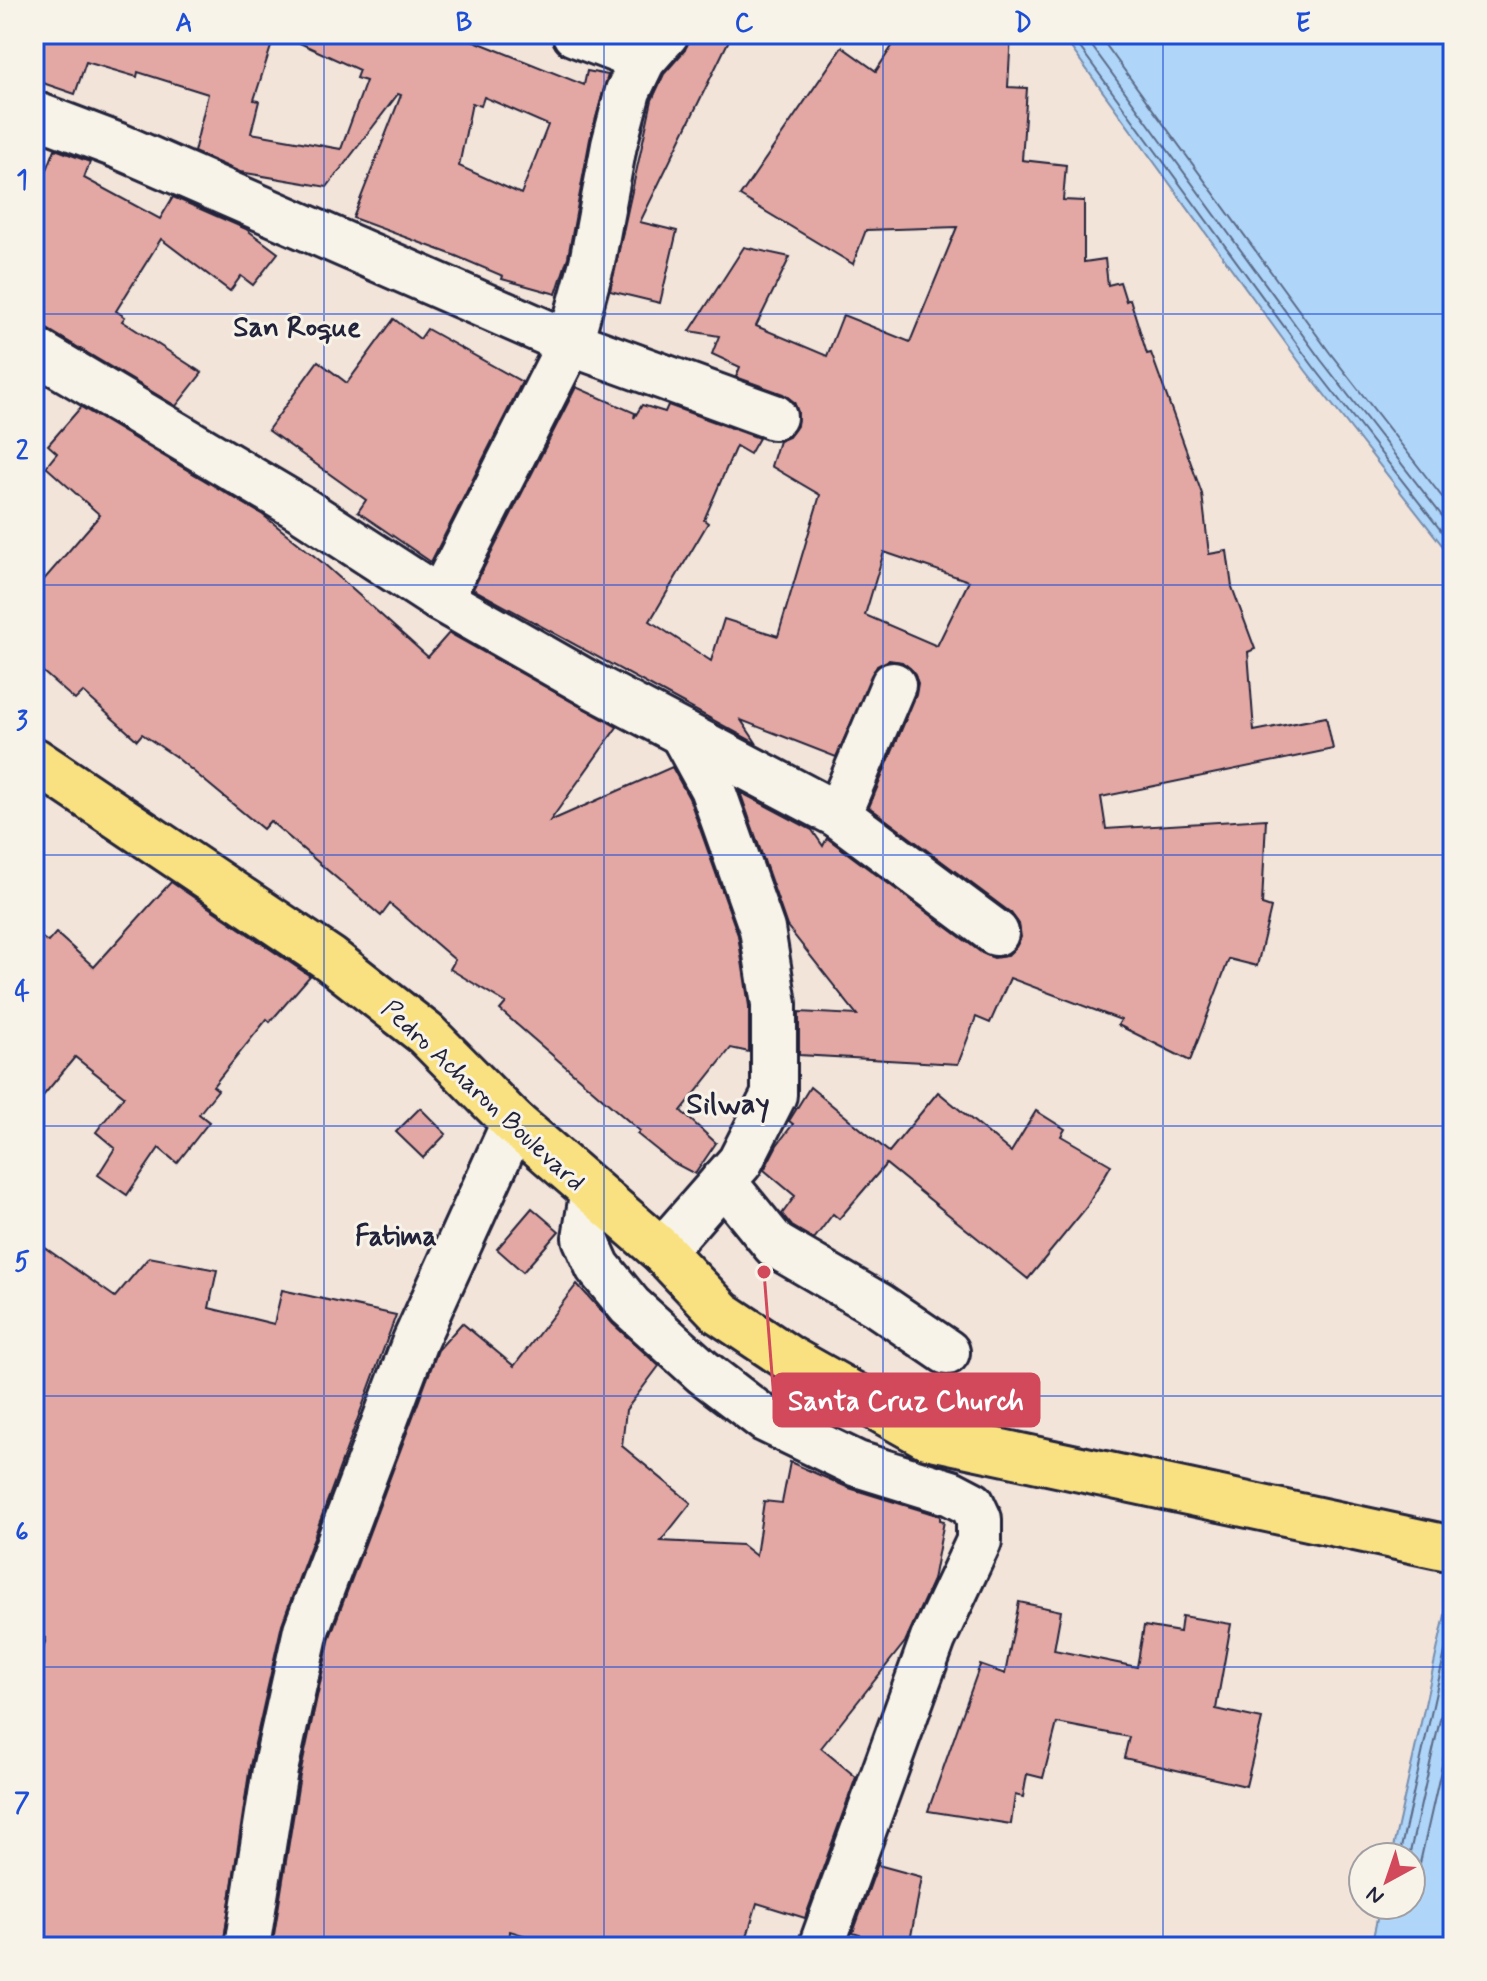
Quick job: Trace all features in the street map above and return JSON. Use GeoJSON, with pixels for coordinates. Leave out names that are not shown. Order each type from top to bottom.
{"type":"FeatureCollection","features":[{"type":"Feature","properties":{"kind":"main road","name":"Pedro Acharon Boulevard"},"geometry":{"type":"LineString","coordinates":[[34,760],[330,959],[426,1034],[514,1123],[592,1195],[662,1251],[721,1313],[790,1359],[927,1436],[1453,1549]]}},
{"type":"Feature","properties":{"kind":"street"},"geometry":{"type":"LineString","coordinates":[[440,599],[570,343],[592,263],[614,145],[628,91],[654,47],[575,34]]}},
{"type":"Feature","properties":{"kind":"street"},"geometry":{"type":"LineString","coordinates":[[34,114],[119,146],[570,343],[774,417]]}},
{"type":"Feature","properties":{"kind":"street"},"geometry":{"type":"LineString","coordinates":[[34,350],[290,502],[440,599],[838,815],[996,933]]}},
{"type":"Feature","properties":{"kind":"street"},"geometry":{"type":"LineString","coordinates":[[838,815],[893,685]]}},
{"type":"Feature","properties":{"kind":"street"},"geometry":{"type":"LineString","coordinates":[[662,1251],[740,1162],[774,1095],[774,1004],[762,929],[712,788],[682,733]]}},
{"type":"Feature","properties":{"kind":"street"},"geometry":{"type":"LineString","coordinates":[[247,1947],[275,1770],[306,1630],[415,1341],[514,1123]]}},
{"type":"Feature","properties":{"kind":"street"},"geometry":{"type":"LineString","coordinates":[[723,1181],[775,1245],[878,1305],[947,1352]]}},
{"type":"Feature","properties":{"kind":"street"},"geometry":{"type":"LineString","coordinates":[[592,1195],[585,1238],[598,1267],[630,1306],[703,1372],[766,1420],[857,1464],[951,1493],[972,1504],[979,1519],[979,1541],[933,1639],[821,1947]]}},
{"type":"Feature","properties":{"kind":"water"},"geometry":{"type":"Polygon","coordinates":[[[1061,34],[1453,34],[1453,559],[1306,371],[1061,34]]]}},
{"type":"Feature","properties":{"kind":"water"},"geometry":{"type":"Polygon","coordinates":[[[1453,1579],[1453,1947],[1371,1947],[1377,1921],[1427,1921],[1427,1841],[1395,1841],[1453,1579]]]}},
{"type":"Feature","properties":{"kind":"building"},"geometry":{"type":"Polygon","coordinates":[[[34,34],[275,34],[254,100],[259,101],[251,133],[341,149],[366,81],[356,78],[359,70],[280,34],[457,34],[584,85],[587,71],[608,75],[590,139],[568,257],[556,294],[502,279],[503,276],[456,256],[353,218],[401,95],[398,94],[327,187],[240,172],[194,152],[208,94],[138,72],[137,77],[86,62],[75,94],[34,80],[34,57],[38,49],[34,47],[34,34]],[[484,97],[481,106],[472,103],[459,166],[521,194],[548,125],[484,97]]]}},
{"type":"Feature","properties":{"kind":"building"},"geometry":{"type":"Polygon","coordinates":[[[690,34],[732,34],[640,222],[677,231],[660,303],[610,291],[652,100],[664,74],[685,50],[690,34]]]}},
{"type":"Feature","properties":{"kind":"building"},"geometry":{"type":"Polygon","coordinates":[[[900,34],[1011,34],[1008,87],[1027,88],[1022,160],[1066,165],[1063,200],[1084,201],[1084,262],[1105,259],[1108,285],[1120,282],[1126,301],[1130,299],[1147,354],[1151,353],[1202,494],[1209,554],[1227,551],[1232,587],[1255,649],[1248,652],[1254,731],[1326,717],[1333,749],[1101,797],[1106,829],[1266,819],[1262,905],[1271,908],[1257,966],[1229,959],[1190,1061],[1118,1025],[1121,1020],[1010,978],[990,1023],[976,1017],[958,1064],[799,1055],[799,1012],[857,1015],[787,926],[740,792],[812,830],[823,846],[827,838],[982,953],[994,958],[1007,956],[1021,937],[1019,924],[1011,913],[869,807],[916,695],[918,683],[913,671],[902,662],[889,660],[877,666],[836,757],[741,720],[757,744],[473,589],[576,387],[635,413],[634,418],[642,405],[665,412],[668,405],[759,438],[750,454],[736,446],[704,520],[708,523],[650,621],[711,661],[724,619],[778,636],[820,495],[771,466],[779,441],[789,437],[797,426],[798,412],[794,402],[783,394],[736,377],[740,367],[712,354],[719,336],[690,331],[744,247],[790,257],[756,326],[827,356],[843,315],[910,342],[957,227],[866,230],[853,264],[740,196],[842,47],[876,71],[900,34]],[[884,552],[865,615],[937,646],[969,581],[884,552]]]}},
{"type":"Feature","properties":{"kind":"building"},"geometry":{"type":"Polygon","coordinates":[[[55,149],[90,162],[84,178],[160,219],[173,197],[246,229],[278,253],[253,285],[241,276],[230,291],[161,239],[116,311],[125,317],[122,321],[202,373],[176,406],[47,329],[34,325],[34,204],[55,149]]]}},
{"type":"Feature","properties":{"kind":"building"},"geometry":{"type":"Polygon","coordinates":[[[394,319],[420,339],[427,329],[522,382],[431,562],[358,512],[366,500],[268,430],[318,361],[347,383],[394,319]]]}},
{"type":"Feature","properties":{"kind":"building"},"geometry":{"type":"Polygon","coordinates":[[[81,407],[263,515],[323,563],[428,657],[449,633],[617,727],[550,821],[672,767],[689,798],[738,935],[749,1006],[749,1052],[731,1048],[681,1111],[716,1143],[695,1174],[672,1162],[637,1134],[640,1131],[500,1010],[506,1003],[450,969],[455,960],[390,904],[381,916],[270,821],[263,829],[176,757],[142,734],[137,740],[83,692],[75,700],[34,664],[34,591],[100,515],[46,467],[57,453],[48,445],[81,407]]]}},
{"type":"Feature","properties":{"kind":"building"},"geometry":{"type":"Polygon","coordinates":[[[171,882],[310,976],[270,1022],[267,1019],[213,1086],[218,1090],[199,1114],[209,1122],[177,1163],[159,1148],[127,1195],[98,1175],[115,1148],[96,1132],[124,1096],[75,1057],[34,1107],[34,932],[48,942],[56,933],[94,967],[171,882]]]}},
{"type":"Feature","properties":{"kind":"building"},"geometry":{"type":"Polygon","coordinates":[[[810,1087],[889,1152],[938,1092],[1011,1152],[1036,1111],[1065,1129],[1061,1136],[1111,1165],[1086,1208],[1028,1279],[886,1164],[839,1219],[833,1214],[814,1239],[792,1226],[782,1214],[795,1196],[764,1170],[793,1124],[789,1121],[810,1087]]]}},
{"type":"Feature","properties":{"kind":"building"},"geometry":{"type":"Polygon","coordinates":[[[420,1108],[446,1134],[423,1158],[396,1132],[420,1108]]]}},
{"type":"Feature","properties":{"kind":"building"},"geometry":{"type":"Polygon","coordinates":[[[532,1208],[559,1231],[523,1272],[497,1249],[532,1208]]]}},
{"type":"Feature","properties":{"kind":"building"},"geometry":{"type":"Polygon","coordinates":[[[34,1240],[115,1297],[149,1257],[217,1270],[209,1308],[274,1324],[282,1290],[396,1315],[282,1624],[250,1766],[223,1947],[34,1947],[34,1685],[46,1638],[34,1634],[34,1240]]]}},
{"type":"Feature","properties":{"kind":"building"},"geometry":{"type":"Polygon","coordinates":[[[577,1284],[613,1324],[659,1366],[626,1410],[622,1446],[691,1503],[661,1541],[742,1545],[756,1556],[764,1501],[782,1503],[790,1462],[849,1488],[940,1516],[940,1520],[944,1521],[933,1580],[905,1642],[821,1748],[856,1777],[805,1918],[757,1903],[744,1947],[562,1947],[510,1931],[509,1947],[272,1947],[300,1775],[330,1637],[438,1350],[462,1323],[514,1366],[577,1284]]]}},
{"type":"Feature","properties":{"kind":"building"},"geometry":{"type":"Polygon","coordinates":[[[1019,1602],[1061,1611],[1054,1650],[1137,1667],[1144,1626],[1180,1632],[1182,1616],[1231,1624],[1216,1709],[1262,1719],[1246,1786],[1124,1758],[1129,1737],[1057,1723],[1043,1778],[1027,1774],[1023,1797],[1015,1795],[1011,1824],[928,1811],[980,1665],[1005,1674],[1019,1602]]]}},
{"type":"Feature","properties":{"kind":"building"},"geometry":{"type":"Polygon","coordinates":[[[879,1861],[878,1865],[922,1877],[909,1947],[867,1947],[869,1938],[853,1933],[879,1861]]]}},
{"type":"Feature","properties":{"kind":"place","name":"Santa Cruz Church"},"geometry":{"type":"Point","coordinates":[764,1272]}},
{"type":"Feature","properties":{"kind":"district","name":"San Roque"},"geometry":{"type":"Point","coordinates":[297,326]}},
{"type":"Feature","properties":{"kind":"district","name":"Silway"},"geometry":{"type":"Point","coordinates":[728,1103]}},
{"type":"Feature","properties":{"kind":"district","name":"Fatima"},"geometry":{"type":"Point","coordinates":[396,1235]}}]}
